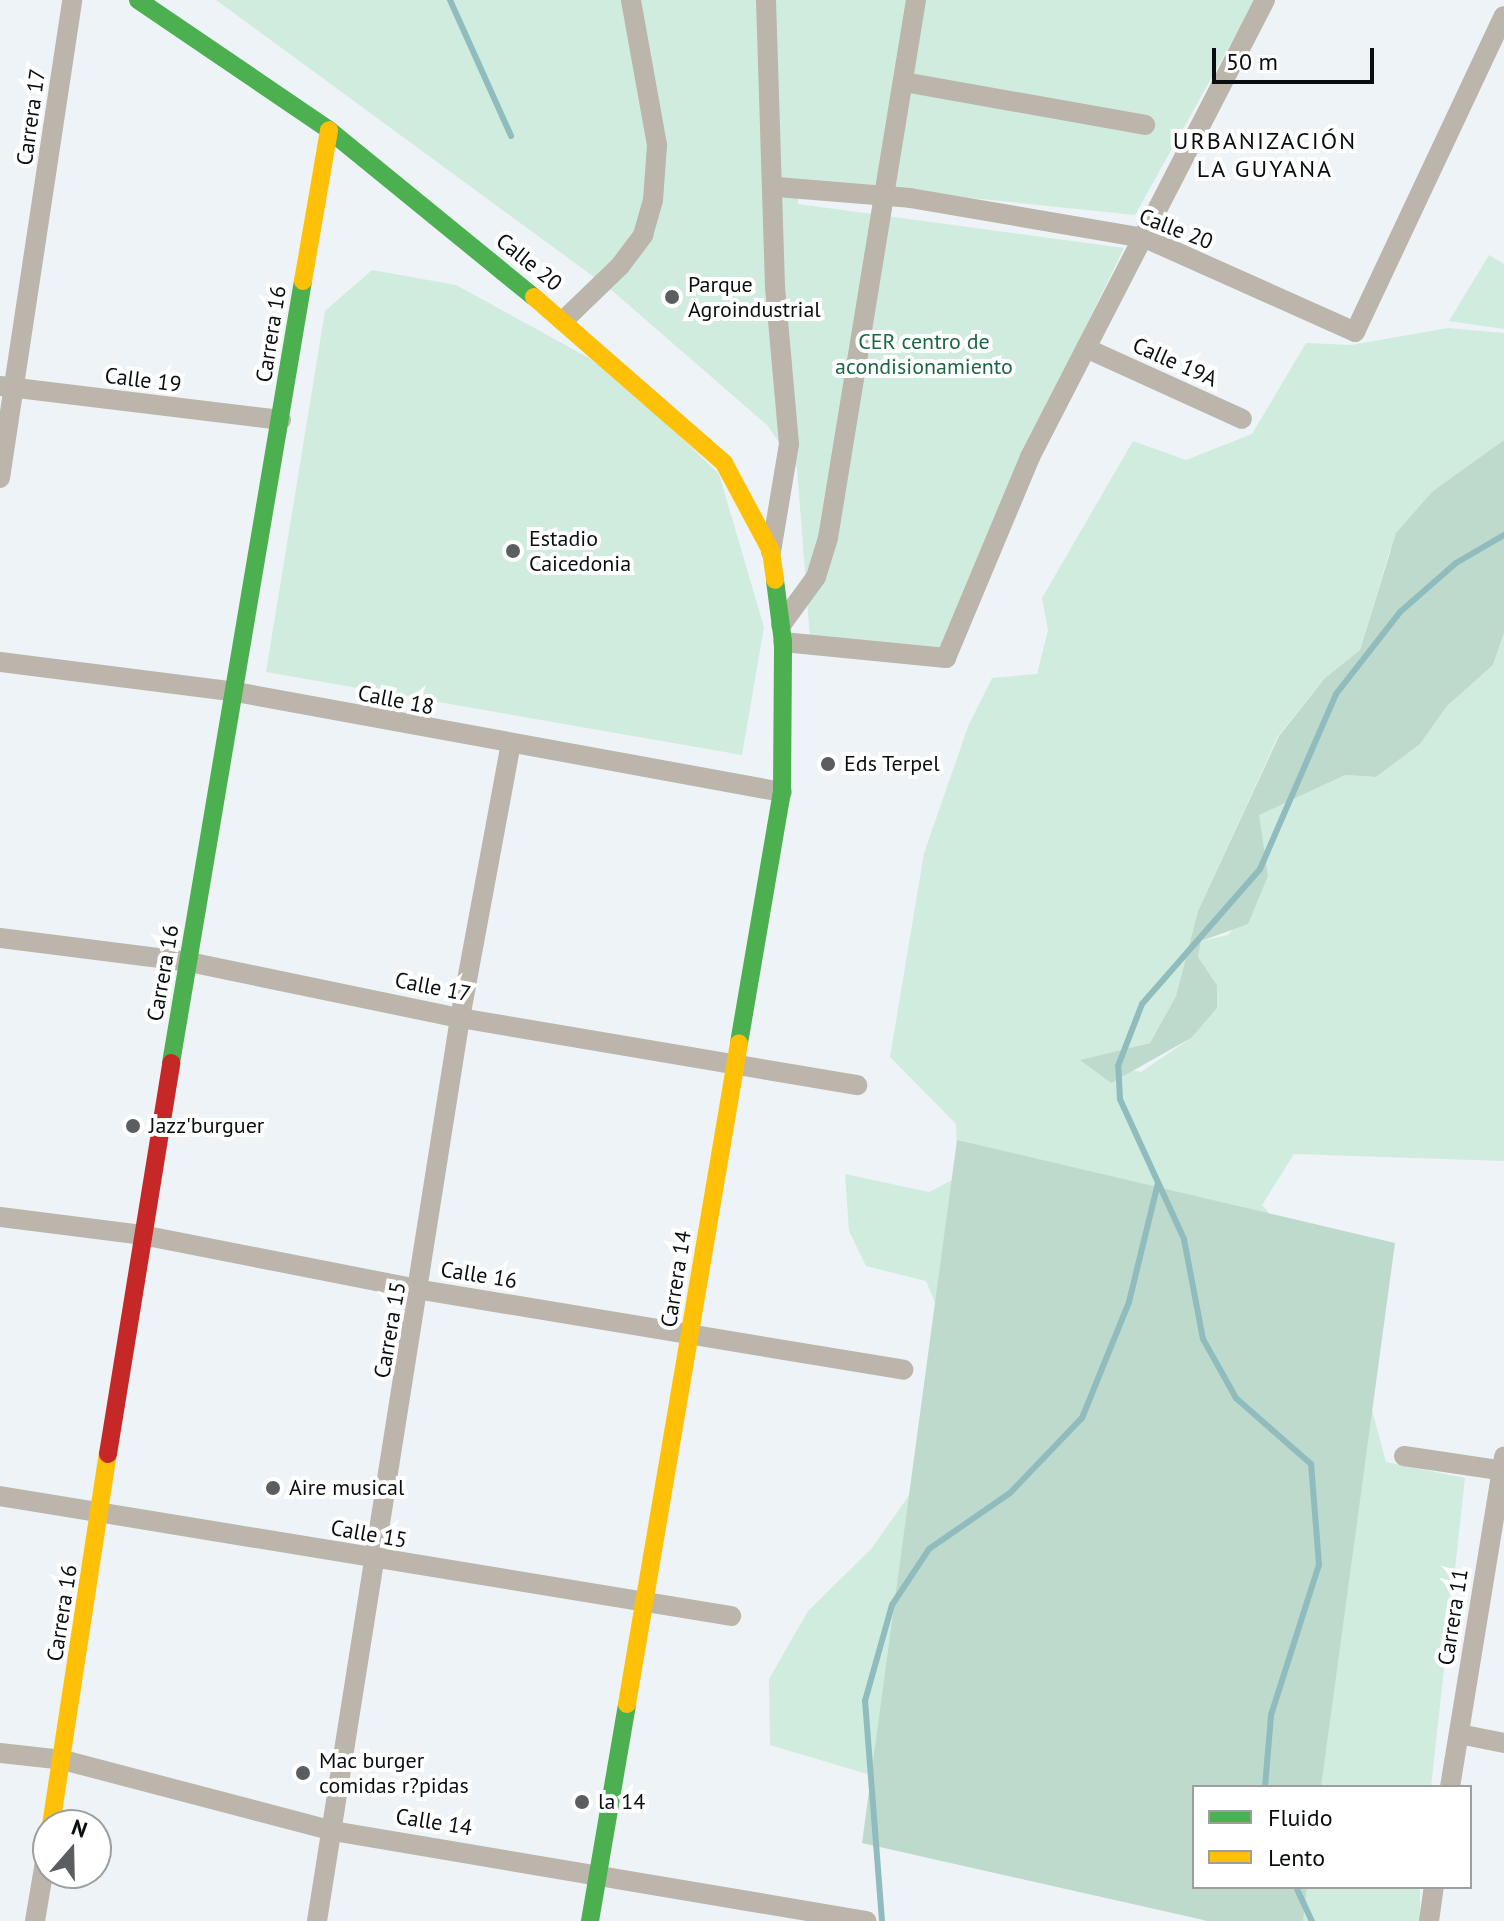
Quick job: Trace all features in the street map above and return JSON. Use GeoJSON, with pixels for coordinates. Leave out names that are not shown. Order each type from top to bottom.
{"type":"FeatureCollection","features":[{"type":"Feature","properties":{"kind":"main road","name":"Calle 20"},"geometry":{"type":"LineString","coordinates":[[138,0],[329,130],[563,321],[724,463],[771,551],[782,633]]}},
{"type":"Feature","properties":{"kind":"main road","name":"Carrera 16"},"geometry":{"type":"LineString","coordinates":[[54,1809],[142,1235],[329,130]]}},
{"type":"Feature","properties":{"kind":"main road","name":"Carrera 14"},"geometry":{"type":"LineString","coordinates":[[590,1921],[782,792],[782,633]]}},
{"type":"Feature","properties":{"kind":"street","name":"Carrera 17"},"geometry":{"type":"LineString","coordinates":[[0,478],[7,387],[72,0]]}},
{"type":"Feature","properties":{"kind":"street"},"geometry":{"type":"LineString","coordinates":[[563,321],[627,256],[653,200],[657,145],[631,0]]}},
{"type":"Feature","properties":{"kind":"street"},"geometry":{"type":"LineString","coordinates":[[766,0],[777,187],[775,287],[789,444],[771,551]]}},
{"type":"Feature","properties":{"kind":"street"},"geometry":{"type":"LineString","coordinates":[[916,0],[828,538],[816,577],[782,633],[946,658],[1030,457],[1265,0]]}},
{"type":"Feature","properties":{"kind":"street","name":"Calle 20"},"geometry":{"type":"LineString","coordinates":[[777,187],[886,196],[1145,238],[1355,332],[1504,16]]}},
{"type":"Feature","properties":{"kind":"street"},"geometry":{"type":"LineString","coordinates":[[904,82],[1145,125]]}},
{"type":"Feature","properties":{"kind":"street","name":"Calle 19A"},"geometry":{"type":"LineString","coordinates":[[1088,349],[1242,419]]}},
{"type":"Feature","properties":{"kind":"street","name":"Calle 19"},"geometry":{"type":"LineString","coordinates":[[7,387],[281,420]]}},
{"type":"Feature","properties":{"kind":"street","name":"Calle 18"},"geometry":{"type":"LineString","coordinates":[[0,662],[236,692],[510,747],[782,792]]}},
{"type":"Feature","properties":{"kind":"street","name":"Carrera 15"},"geometry":{"type":"LineString","coordinates":[[317,1921],[374,1560],[422,1290],[460,1018],[510,747]]}},
{"type":"Feature","properties":{"kind":"street","name":"Calle 17"},"geometry":{"type":"LineString","coordinates":[[0,938],[189,962],[460,1018],[857,1085]]}},
{"type":"Feature","properties":{"kind":"street","name":"Calle 16"},"geometry":{"type":"LineString","coordinates":[[0,1217],[142,1235],[422,1290],[903,1370]]}},
{"type":"Feature","properties":{"kind":"street"},"geometry":{"type":"LineString","coordinates":[[1404,1456],[1503,1466]]}},
{"type":"Feature","properties":{"kind":"street","name":"Carrera 11"},"geometry":{"type":"LineString","coordinates":[[1450,1785],[1503,1466]]}},
{"type":"Feature","properties":{"kind":"street","name":"Calle 15"},"geometry":{"type":"LineString","coordinates":[[0,1496],[102,1508],[374,1560],[731,1616]]}},
{"type":"Feature","properties":{"kind":"street"},"geometry":{"type":"LineString","coordinates":[[1459,1734],[1504,1743]]}},
{"type":"Feature","properties":{"kind":"street","name":"Calle 14"},"geometry":{"type":"LineString","coordinates":[[0,1753],[63,1760],[333,1831],[597,1871],[866,1921]]}},
{"type":"Feature","properties":{"kind":"street"},"geometry":{"type":"LineString","coordinates":[[35,1921],[40,1889]]}},
{"type":"Feature","properties":{"kind":"street"},"geometry":{"type":"LineString","coordinates":[[1429,1921],[1434,1889]]}},
{"type":"Feature","properties":{"kind":"green space","name":"CER centro de acondisionamiento"},"geometry":{"type":"Polygon","coordinates":[[[216,0],[1255,0],[1135,215],[798,180],[798,204],[1124,248],[1025,451],[945,650],[810,638],[797,468],[767,425],[609,288],[216,0]]]}},
{"type":"Feature","properties":{"kind":"green space"},"geometry":{"type":"Polygon","coordinates":[[[1489,255],[1504,264],[1504,329],[1449,321],[1489,255]]]}},
{"type":"Feature","properties":{"kind":"green space","name":"Estadio Caicedonia"},"geometry":{"type":"Polygon","coordinates":[[[372,270],[456,285],[611,370],[719,474],[764,627],[742,755],[266,672],[325,311],[372,270]]]}},
{"type":"Feature","properties":{"kind":"green space"},"geometry":{"type":"Polygon","coordinates":[[[1448,328],[1504,333],[1504,440],[1433,491],[1390,550],[1360,650],[1325,678],[1278,736],[1198,911],[1176,996],[1150,1043],[1081,1060],[1141,1072],[1191,1038],[1217,985],[1198,957],[1201,941],[1228,935],[1268,876],[1258,815],[1345,775],[1376,777],[1420,744],[1447,706],[1493,665],[1504,633],[1504,1161],[1294,1154],[1262,1205],[1342,1298],[1386,1462],[1465,1478],[1431,1785],[1192,1785],[1008,1816],[770,1745],[769,1679],[808,1611],[872,1548],[919,1481],[943,1322],[926,1281],[866,1266],[849,1231],[845,1174],[929,1192],[958,1177],[956,1124],[890,1057],[924,853],[969,724],[992,678],[1037,674],[1048,630],[1042,598],[1133,441],[1186,460],[1252,434],[1306,343],[1351,345],[1448,328]]]}},
{"type":"Feature","properties":{"kind":"green space"},"geometry":{"type":"Polygon","coordinates":[[[1504,440],[1504,633],[1493,665],[1447,706],[1420,744],[1376,777],[1345,775],[1259,815],[1268,876],[1248,924],[1201,941],[1198,957],[1217,985],[1217,1008],[1191,1038],[1111,1083],[1080,1060],[1150,1043],[1176,996],[1198,911],[1279,736],[1325,678],[1360,650],[1396,533],[1433,491],[1504,440]]]}},
{"type":"Feature","properties":{"kind":"green space"},"geometry":{"type":"Polygon","coordinates":[[[957,1140],[1395,1243],[1321,1785],[1192,1785],[1192,1889],[1307,1889],[1303,1921],[1208,1921],[862,1843],[957,1140]]]}},
{"type":"Feature","properties":{"kind":"green space"},"geometry":{"type":"Polygon","coordinates":[[[1204,1889],[1420,1889],[1420,1921],[1204,1921],[1204,1889]]]}},
{"type":"Feature","properties":{"kind":"waterway"},"geometry":{"type":"LineString","coordinates":[[450,0],[511,136]]}},
{"type":"Feature","properties":{"kind":"waterway"},"geometry":{"type":"LineString","coordinates":[[1265,1785],[1271,1715],[1319,1565],[1311,1464],[1236,1398],[1203,1339],[1184,1239],[1120,1099],[1118,1066],[1142,1004],[1260,869],[1336,694],[1400,612],[1456,563],[1504,535]]}},
{"type":"Feature","properties":{"kind":"waterway"},"geometry":{"type":"LineString","coordinates":[[882,1921],[865,1701],[892,1605],[929,1549],[1010,1493],[1082,1418],[1129,1302],[1158,1183]]}},
{"type":"Feature","properties":{"kind":"waterway"},"geometry":{"type":"LineString","coordinates":[[1297,1889],[1312,1921]]}},
{"type":"Feature","properties":{"kind":"traffic: fast"},"geometry":{"type":"LineString","coordinates":[[138,0],[329,130],[534,297]]}},
{"type":"Feature","properties":{"kind":"traffic: fast"},"geometry":{"type":"LineString","coordinates":[[171,1063],[303,281]]}},
{"type":"Feature","properties":{"kind":"traffic: fast"},"geometry":{"type":"LineString","coordinates":[[739,1043],[782,792],[783,642],[775,580]]}},
{"type":"Feature","properties":{"kind":"traffic: fast"},"geometry":{"type":"LineString","coordinates":[[590,1921],[627,1704]]}},
{"type":"Feature","properties":{"kind":"traffic: slow"},"geometry":{"type":"LineString","coordinates":[[303,281],[329,130]]}},
{"type":"Feature","properties":{"kind":"traffic: slow"},"geometry":{"type":"LineString","coordinates":[[534,297],[724,463],[771,551],[775,580]]}},
{"type":"Feature","properties":{"kind":"traffic: slow"},"geometry":{"type":"LineString","coordinates":[[627,1704],[739,1043]]}},
{"type":"Feature","properties":{"kind":"traffic: slow"},"geometry":{"type":"LineString","coordinates":[[53,1809],[108,1454]]}},
{"type":"Feature","properties":{"kind":"traffic: jam"},"geometry":{"type":"LineString","coordinates":[[108,1454],[171,1063]]}},
{"type":"Feature","properties":{"kind":"place","name":"Parque Agroindustrial"},"geometry":{"type":"Point","coordinates":[672,297]}},
{"type":"Feature","properties":{"kind":"place","name":"Estadio Caicedonia"},"geometry":{"type":"Point","coordinates":[513,551]}},
{"type":"Feature","properties":{"kind":"place","name":"Eds Terpel"},"geometry":{"type":"Point","coordinates":[828,764]}},
{"type":"Feature","properties":{"kind":"place","name":"Jazz'burguer"},"geometry":{"type":"Point","coordinates":[133,1126]}},
{"type":"Feature","properties":{"kind":"place","name":"Aire musical"},"geometry":{"type":"Point","coordinates":[273,1488]}},
{"type":"Feature","properties":{"kind":"place","name":"Mac burger comidas r?pidas"},"geometry":{"type":"Point","coordinates":[303,1773]}},
{"type":"Feature","properties":{"kind":"place","name":"la 14"},"geometry":{"type":"Point","coordinates":[582,1802]}},
{"type":"Feature","properties":{"kind":"district","name":"URBANIZACIÓN LA GUYANA"},"geometry":{"type":"Point","coordinates":[1265,155]}}]}
